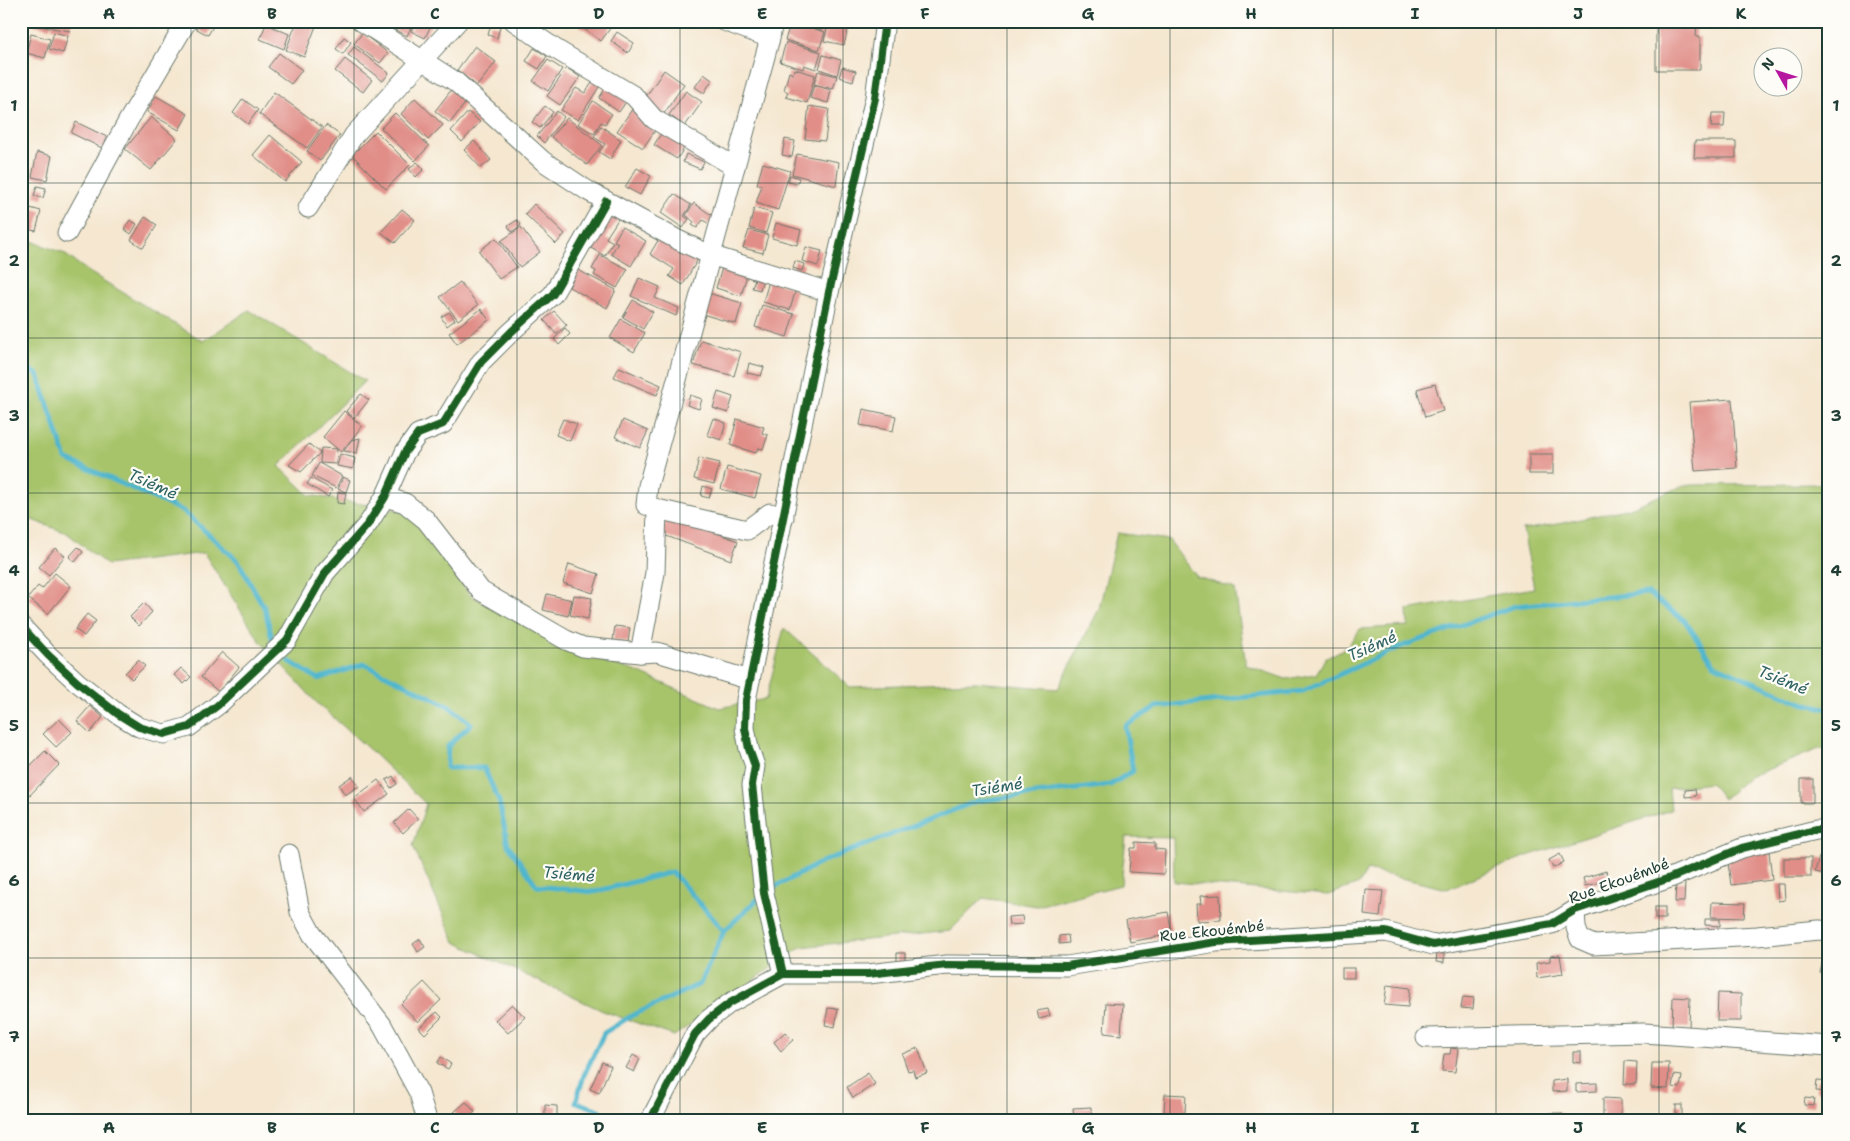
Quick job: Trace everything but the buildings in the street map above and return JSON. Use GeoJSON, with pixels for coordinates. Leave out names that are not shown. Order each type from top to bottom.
{"type":"FeatureCollection","features":[{"type":"Feature","properties":{"kind":"street"},"geometry":{"type":"LineString","coordinates":[[67,232],[128,121],[187,21]]}},
{"type":"Feature","properties":{"kind":"street"},"geometry":{"type":"LineString","coordinates":[[361,21],[456,82],[543,162],[606,201],[710,255],[829,292]]}},
{"type":"Feature","properties":{"kind":"street"},"geometry":{"type":"LineString","coordinates":[[308,208],[354,135],[458,21]]}},
{"type":"Feature","properties":{"kind":"street"},"geometry":{"type":"LineString","coordinates":[[514,21],[557,50],[634,96],[654,119],[734,167]]}},
{"type":"Feature","properties":{"kind":"street"},"geometry":{"type":"LineString","coordinates":[[724,21],[771,30],[648,486],[646,505],[747,530],[770,513],[784,516]]}},
{"type":"Feature","properties":{"kind":"street"},"geometry":{"type":"LineString","coordinates":[[784,974],[764,893],[752,785],[755,766],[745,728],[746,700],[829,292],[876,98],[885,21]]}},
{"type":"Feature","properties":{"kind":"street"},"geometry":{"type":"LineString","coordinates":[[21,626],[77,682],[139,727],[164,734],[189,727],[218,705],[287,640],[325,573],[368,524],[385,497],[405,452],[418,434],[443,424],[481,362],[553,294],[606,201]]}},
{"type":"Feature","properties":{"kind":"street"},"geometry":{"type":"LineString","coordinates":[[385,497],[405,503],[426,520],[481,591],[566,640],[583,647],[640,653],[657,652],[750,680]]}},
{"type":"Feature","properties":{"kind":"street"},"geometry":{"type":"LineString","coordinates":[[640,653],[654,573],[657,509]]}},
{"type":"Feature","properties":{"kind":"street","name":"Rue Ekouémbé"},"geometry":{"type":"LineString","coordinates":[[652,1120],[696,1034],[709,1018],[730,1003],[784,974],[868,974],[947,966],[1067,966],[1216,942],[1386,932],[1433,945],[1552,924],[1575,910],[1670,878],[1742,848],[1816,830],[1829,830]]}},
{"type":"Feature","properties":{"kind":"street"},"geometry":{"type":"LineString","coordinates":[[289,854],[300,912],[312,934],[382,1025],[419,1093],[427,1120]]}},
{"type":"Feature","properties":{"kind":"street"},"geometry":{"type":"LineString","coordinates":[[1575,910],[1576,928],[1580,939],[1594,945],[1757,936],[1819,930],[1829,931]]}},
{"type":"Feature","properties":{"kind":"street"},"geometry":{"type":"LineString","coordinates":[[1426,1038],[1644,1033],[1829,1046]]}},
{"type":"Feature","properties":{"kind":"green space"},"geometry":{"type":"Polygon","coordinates":[[[21,237],[63,253],[89,272],[203,341],[249,310],[365,381],[279,466],[309,495],[409,512],[470,595],[579,654],[635,671],[719,708],[766,699],[784,628],[850,687],[975,682],[1058,689],[1099,609],[1117,533],[1169,540],[1197,577],[1235,589],[1246,665],[1286,679],[1316,674],[1325,659],[1347,647],[1360,629],[1408,626],[1407,610],[1534,588],[1523,530],[1630,508],[1685,485],[1829,484],[1829,749],[1819,749],[1749,777],[1723,799],[1711,783],[1669,788],[1671,810],[1524,857],[1447,889],[1367,870],[1359,884],[1328,895],[1174,882],[1173,838],[1126,837],[1121,885],[1037,906],[983,898],[950,931],[801,947],[674,1036],[603,1011],[455,942],[413,846],[426,804],[316,702],[260,641],[204,553],[107,565],[67,533],[21,516],[21,237]]]}},
{"type":"Feature","properties":{"kind":"waterway","name":"Tsiémé"},"geometry":{"type":"LineString","coordinates":[[21,364],[38,375],[66,459],[183,511],[238,561],[265,609],[272,639]]}},
{"type":"Feature","properties":{"kind":"waterway","name":"Tsiémé"},"geometry":{"type":"LineString","coordinates":[[767,891],[824,861],[977,801],[1110,785],[1133,771],[1125,726],[1156,707],[1303,691],[1400,647],[1515,606],[1648,593],[1685,621],[1715,665],[1802,703],[1829,709]]}},
{"type":"Feature","properties":{"kind":"waterway","name":"Tsiémé"},"geometry":{"type":"LineString","coordinates":[[289,661],[318,679],[364,664],[449,706],[471,724],[448,746],[447,768],[484,768],[499,801],[508,845],[537,886],[594,892],[672,872],[724,931],[760,897]]}},
{"type":"Feature","properties":{"kind":"waterway"},"geometry":{"type":"LineString","coordinates":[[596,1120],[600,1110],[576,1102],[584,1075],[604,1033],[631,1016],[700,984],[724,931]]}},
{"type":"Feature","properties":{"kind":"cycle path"},"geometry":{"type":"LineString","coordinates":[[783,974],[764,893],[752,785],[755,766],[745,728],[746,700],[829,292],[875,98],[885,21]]}},
{"type":"Feature","properties":{"kind":"cycle path"},"geometry":{"type":"LineString","coordinates":[[21,626],[77,682],[118,714],[139,727],[164,734],[189,727],[218,705],[287,640],[325,573],[368,524],[385,497],[405,452],[418,434],[443,424],[481,362],[553,294],[606,201]]}},
{"type":"Feature","properties":{"kind":"cycle path"},"geometry":{"type":"LineString","coordinates":[[652,1120],[695,1034],[709,1019],[730,1003],[783,974],[868,974],[947,965],[1067,966],[1216,942],[1386,932],[1433,945],[1552,924],[1575,910],[1670,878],[1742,848],[1816,830],[1829,830]]}}]}
